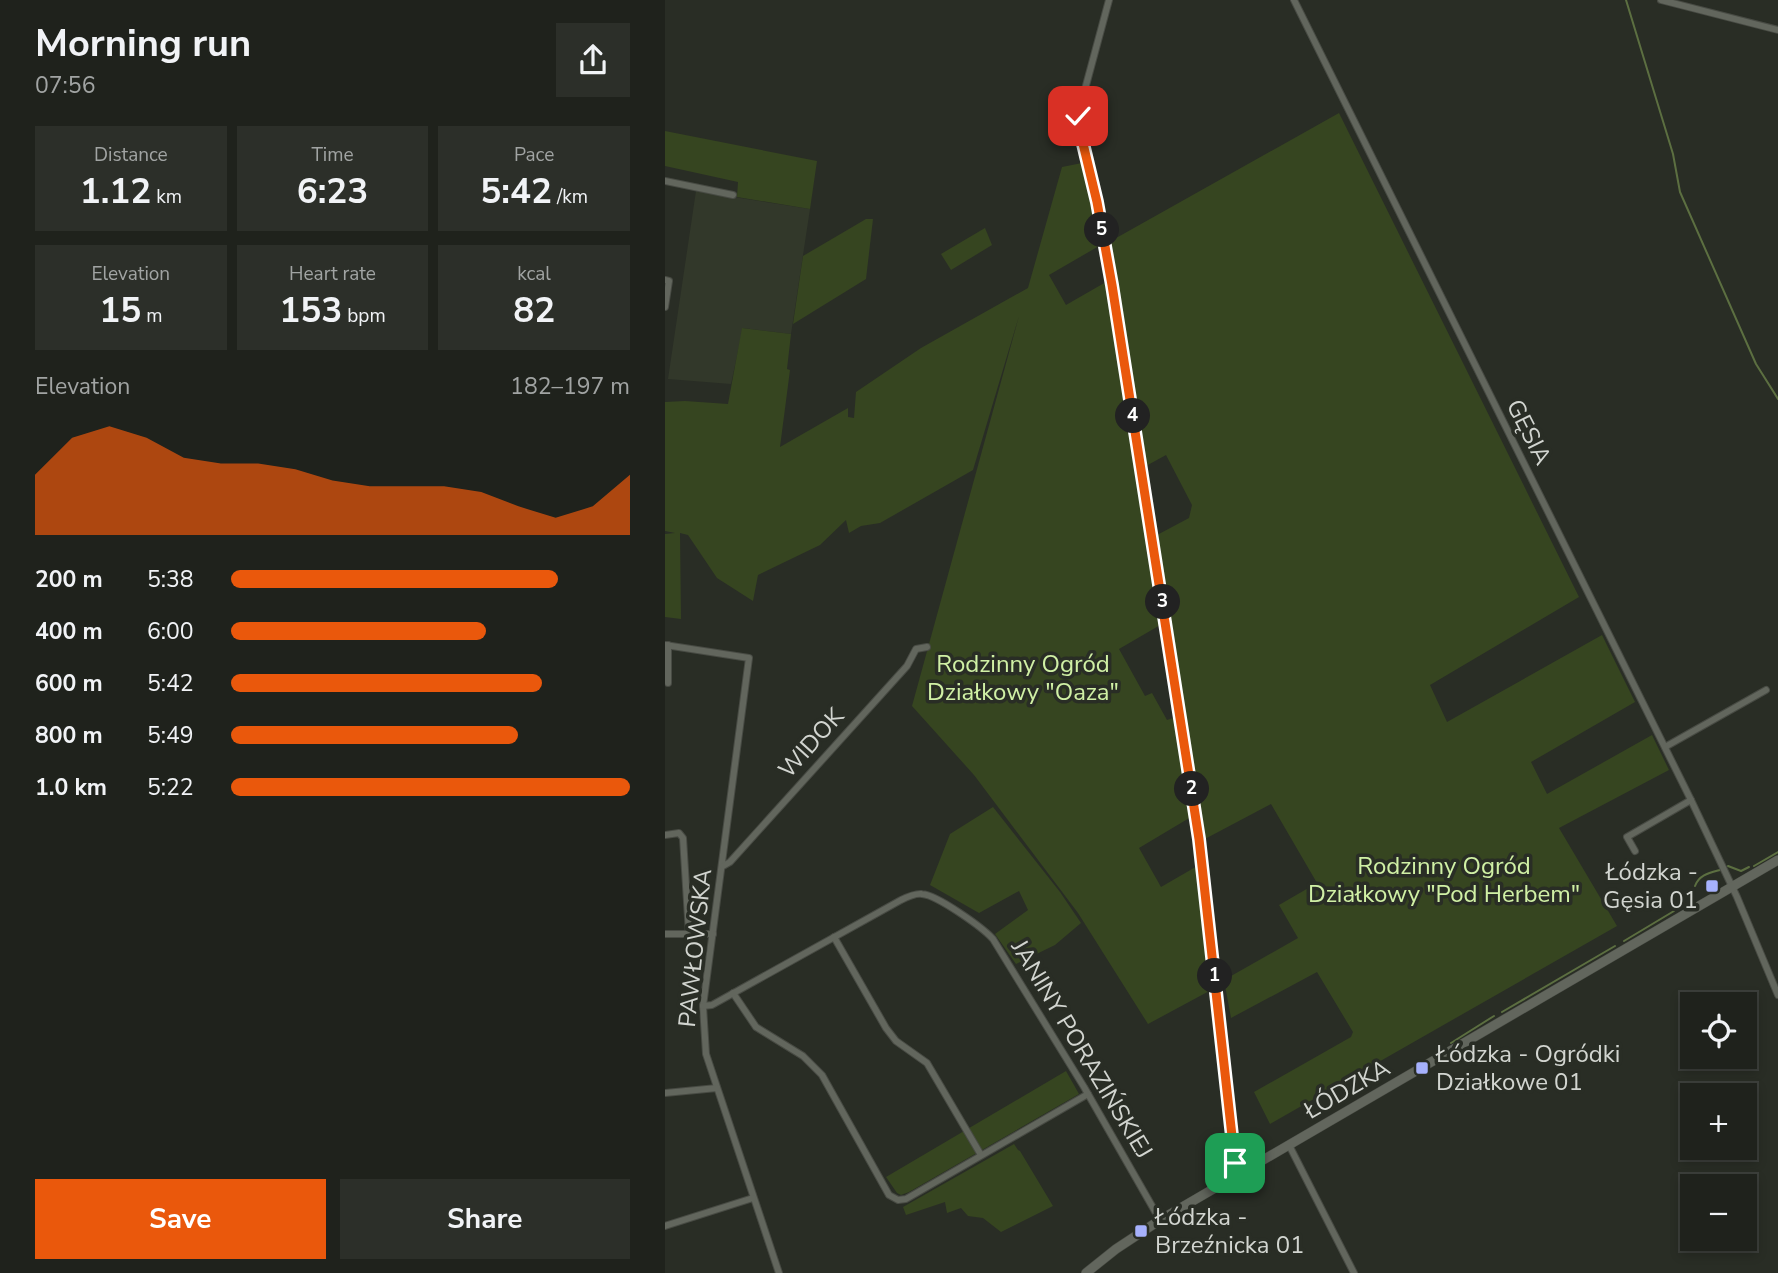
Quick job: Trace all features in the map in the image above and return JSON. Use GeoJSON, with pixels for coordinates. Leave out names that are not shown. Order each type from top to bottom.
{"type":"FeatureCollection","features":[{"type":"Feature","properties":{"kind":"main road","name":"ŁÓDZKA"},"geometry":{"type":"LineString","coordinates":[[1086,1273],[1160,1220],[1731,884],[1778,860]]}},
{"type":"Feature","properties":{"kind":"street"},"geometry":{"type":"LineString","coordinates":[[1109,0],[1081,104],[1079,127],[1097,202],[1112,285],[1165,616],[1199,839],[1235,1163],[1239,1174]]}},
{"type":"Feature","properties":{"kind":"street","name":"GĘSIA"},"geometry":{"type":"LineString","coordinates":[[1294,0],[1691,800],[1731,884],[1778,995]]}},
{"type":"Feature","properties":{"kind":"street"},"geometry":{"type":"LineString","coordinates":[[1661,0],[1778,30]]}},
{"type":"Feature","properties":{"kind":"street"},"geometry":{"type":"LineString","coordinates":[[665,181],[733,195]]}},
{"type":"Feature","properties":{"kind":"street"},"geometry":{"type":"LineString","coordinates":[[665,280],[669,281],[665,307]]}},
{"type":"Feature","properties":{"kind":"street"},"geometry":{"type":"LineString","coordinates":[[667,645],[667,684]]}},
{"type":"Feature","properties":{"kind":"street","name":"PAWŁOWSKA"},"geometry":{"type":"LineString","coordinates":[[667,645],[749,658],[703,1006],[706,1054],[779,1273]]}},
{"type":"Feature","properties":{"kind":"street","name":"WIDOK"},"geometry":{"type":"LineString","coordinates":[[723,866],[730,862],[907,666],[916,649],[927,647]]}},
{"type":"Feature","properties":{"kind":"street"},"geometry":{"type":"LineString","coordinates":[[1665,747],[1766,690]]}},
{"type":"Feature","properties":{"kind":"street"},"geometry":{"type":"LineString","coordinates":[[1635,851],[1627,837],[1691,800]]}},
{"type":"Feature","properties":{"kind":"street"},"geometry":{"type":"LineString","coordinates":[[665,835],[683,835],[689,933]]}},
{"type":"Feature","properties":{"kind":"street","name":"JANINY PORAZIŃSKIEJ"},"geometry":{"type":"LineString","coordinates":[[834,937],[901,900],[919,894],[931,897],[973,921],[993,939],[1088,1094],[1160,1220]]}},
{"type":"Feature","properties":{"kind":"street"},"geometry":{"type":"LineString","coordinates":[[665,934],[713,934]]}},
{"type":"Feature","properties":{"kind":"street"},"geometry":{"type":"LineString","coordinates":[[703,1006],[709,1006],[834,937],[890,1034],[927,1063],[981,1155]]}},
{"type":"Feature","properties":{"kind":"street"},"geometry":{"type":"LineString","coordinates":[[733,993],[755,1027],[803,1056],[822,1075],[891,1197],[898,1200],[906,1199],[1088,1094]]}},
{"type":"Feature","properties":{"kind":"street"},"geometry":{"type":"LineString","coordinates":[[665,1093],[717,1088]]}},
{"type":"Feature","properties":{"kind":"street"},"geometry":{"type":"LineString","coordinates":[[1289,1145],[1354,1273]]}},
{"type":"Feature","properties":{"kind":"street"},"geometry":{"type":"LineString","coordinates":[[665,1226],[754,1198]]}},
{"type":"Feature","properties":{"kind":"shaded area"},"geometry":{"type":"Polygon","coordinates":[[[696,191],[810,209],[791,334],[743,328],[731,384],[668,379],[696,191]]]}},
{"type":"Feature","properties":{"kind":"green space","name":"Rodzinny Ogród Działkowy \"Pod Herbem\""},"geometry":{"type":"Polygon","coordinates":[[[1339,113],[1579,597],[1430,685],[1447,722],[1602,635],[1635,702],[1531,762],[1547,794],[1652,735],[1669,770],[1559,828],[1617,926],[1270,1124],[1254,1092],[1351,1037],[1353,1032],[1317,972],[1231,1018],[1224,980],[1298,938],[1279,905],[1317,883],[1271,804],[1203,840],[1157,535],[1189,518],[1192,505],[1166,455],[1146,466],[1109,242],[1339,113]]]}},
{"type":"Feature","properties":{"kind":"green space"},"geometry":{"type":"Polygon","coordinates":[[[665,131],[817,161],[810,209],[737,197],[738,182],[665,166],[665,131]]]}},
{"type":"Feature","properties":{"kind":"green space","name":"Rodzinny Ogród Działkowy \"Oaza\""},"geometry":{"type":"Polygon","coordinates":[[[1082,163],[1099,246],[1049,275],[1066,305],[1106,282],[1162,624],[1119,649],[1145,696],[1152,693],[1167,720],[1176,717],[1191,817],[1139,848],[1161,887],[1199,865],[1213,989],[1148,1024],[1078,913],[974,775],[912,706],[1019,316],[973,470],[880,523],[861,526],[849,533],[846,520],[820,545],[758,575],[753,601],[717,578],[688,535],[680,533],[681,619],[665,617],[665,534],[675,533],[665,531],[665,402],[728,404],[742,328],[791,334],[787,369],[790,370],[780,447],[848,408],[848,417],[854,418],[856,392],[921,348],[1028,288],[1062,167],[1082,163]]]}},
{"type":"Feature","properties":{"kind":"green space"},"geometry":{"type":"Polygon","coordinates":[[[866,219],[873,219],[866,279],[793,324],[803,256],[866,219]]]}},
{"type":"Feature","properties":{"kind":"green space"},"geometry":{"type":"Polygon","coordinates":[[[985,228],[992,245],[951,270],[941,254],[985,228]]]}},
{"type":"Feature","properties":{"kind":"green space"},"geometry":{"type":"Polygon","coordinates":[[[993,807],[1081,923],[1055,945],[1016,964],[995,934],[1028,910],[1019,891],[979,913],[930,885],[950,834],[993,807]]]}},
{"type":"Feature","properties":{"kind":"green space"},"geometry":{"type":"Polygon","coordinates":[[[1066,1071],[1079,1094],[909,1192],[901,1195],[897,1193],[886,1177],[1066,1071]]]}},
{"type":"Feature","properties":{"kind":"green space"},"geometry":{"type":"Polygon","coordinates":[[[1014,1144],[1053,1206],[1001,1232],[983,1218],[968,1216],[961,1208],[947,1213],[945,1202],[906,1215],[903,1207],[1014,1144]]]}},
{"type":"Feature","properties":{"kind":"waterway"},"geometry":{"type":"LineString","coordinates":[[1626,0],[1673,154],[1680,192],[1756,364],[1778,399]]}},
{"type":"Feature","properties":{"kind":"waterway"},"geometry":{"type":"LineString","coordinates":[[1754,866],[1778,852]]}},
{"type":"Feature","properties":{"kind":"waterway"},"geometry":{"type":"LineString","coordinates":[[1728,866],[1741,871],[1749,867]]}},
{"type":"Feature","properties":{"kind":"waterway"},"geometry":{"type":"LineString","coordinates":[[1695,886],[1708,873],[1720,870]]}},
{"type":"Feature","properties":{"kind":"waterway"},"geometry":{"type":"LineString","coordinates":[[1624,941],[1674,911]]}},
{"type":"Feature","properties":{"kind":"waterway"},"geometry":{"type":"LineString","coordinates":[[1502,1012],[1615,946]]}},
{"type":"Feature","properties":{"kind":"waterway"},"geometry":{"type":"LineString","coordinates":[[1451,1043],[1494,1016]]}},
{"type":"Feature","properties":{"kind":"place","name":"Łódzka - Gęsia 01"},"geometry":{"type":"Point","coordinates":[1712,886]}},
{"type":"Feature","properties":{"kind":"place","name":"Łódzka - Ogródki Działkowe 01"},"geometry":{"type":"Point","coordinates":[1422,1068]}},
{"type":"Feature","properties":{"kind":"place","name":"Łódzka - Brzeźnicka 01"},"geometry":{"type":"Point","coordinates":[1141,1231]}},
{"type":"Feature","properties":{"kind":"route"},"geometry":{"type":"LineString","coordinates":[[1078,116],[1112,285],[1160,578],[1199,839],[1235,1163]]}}]}
